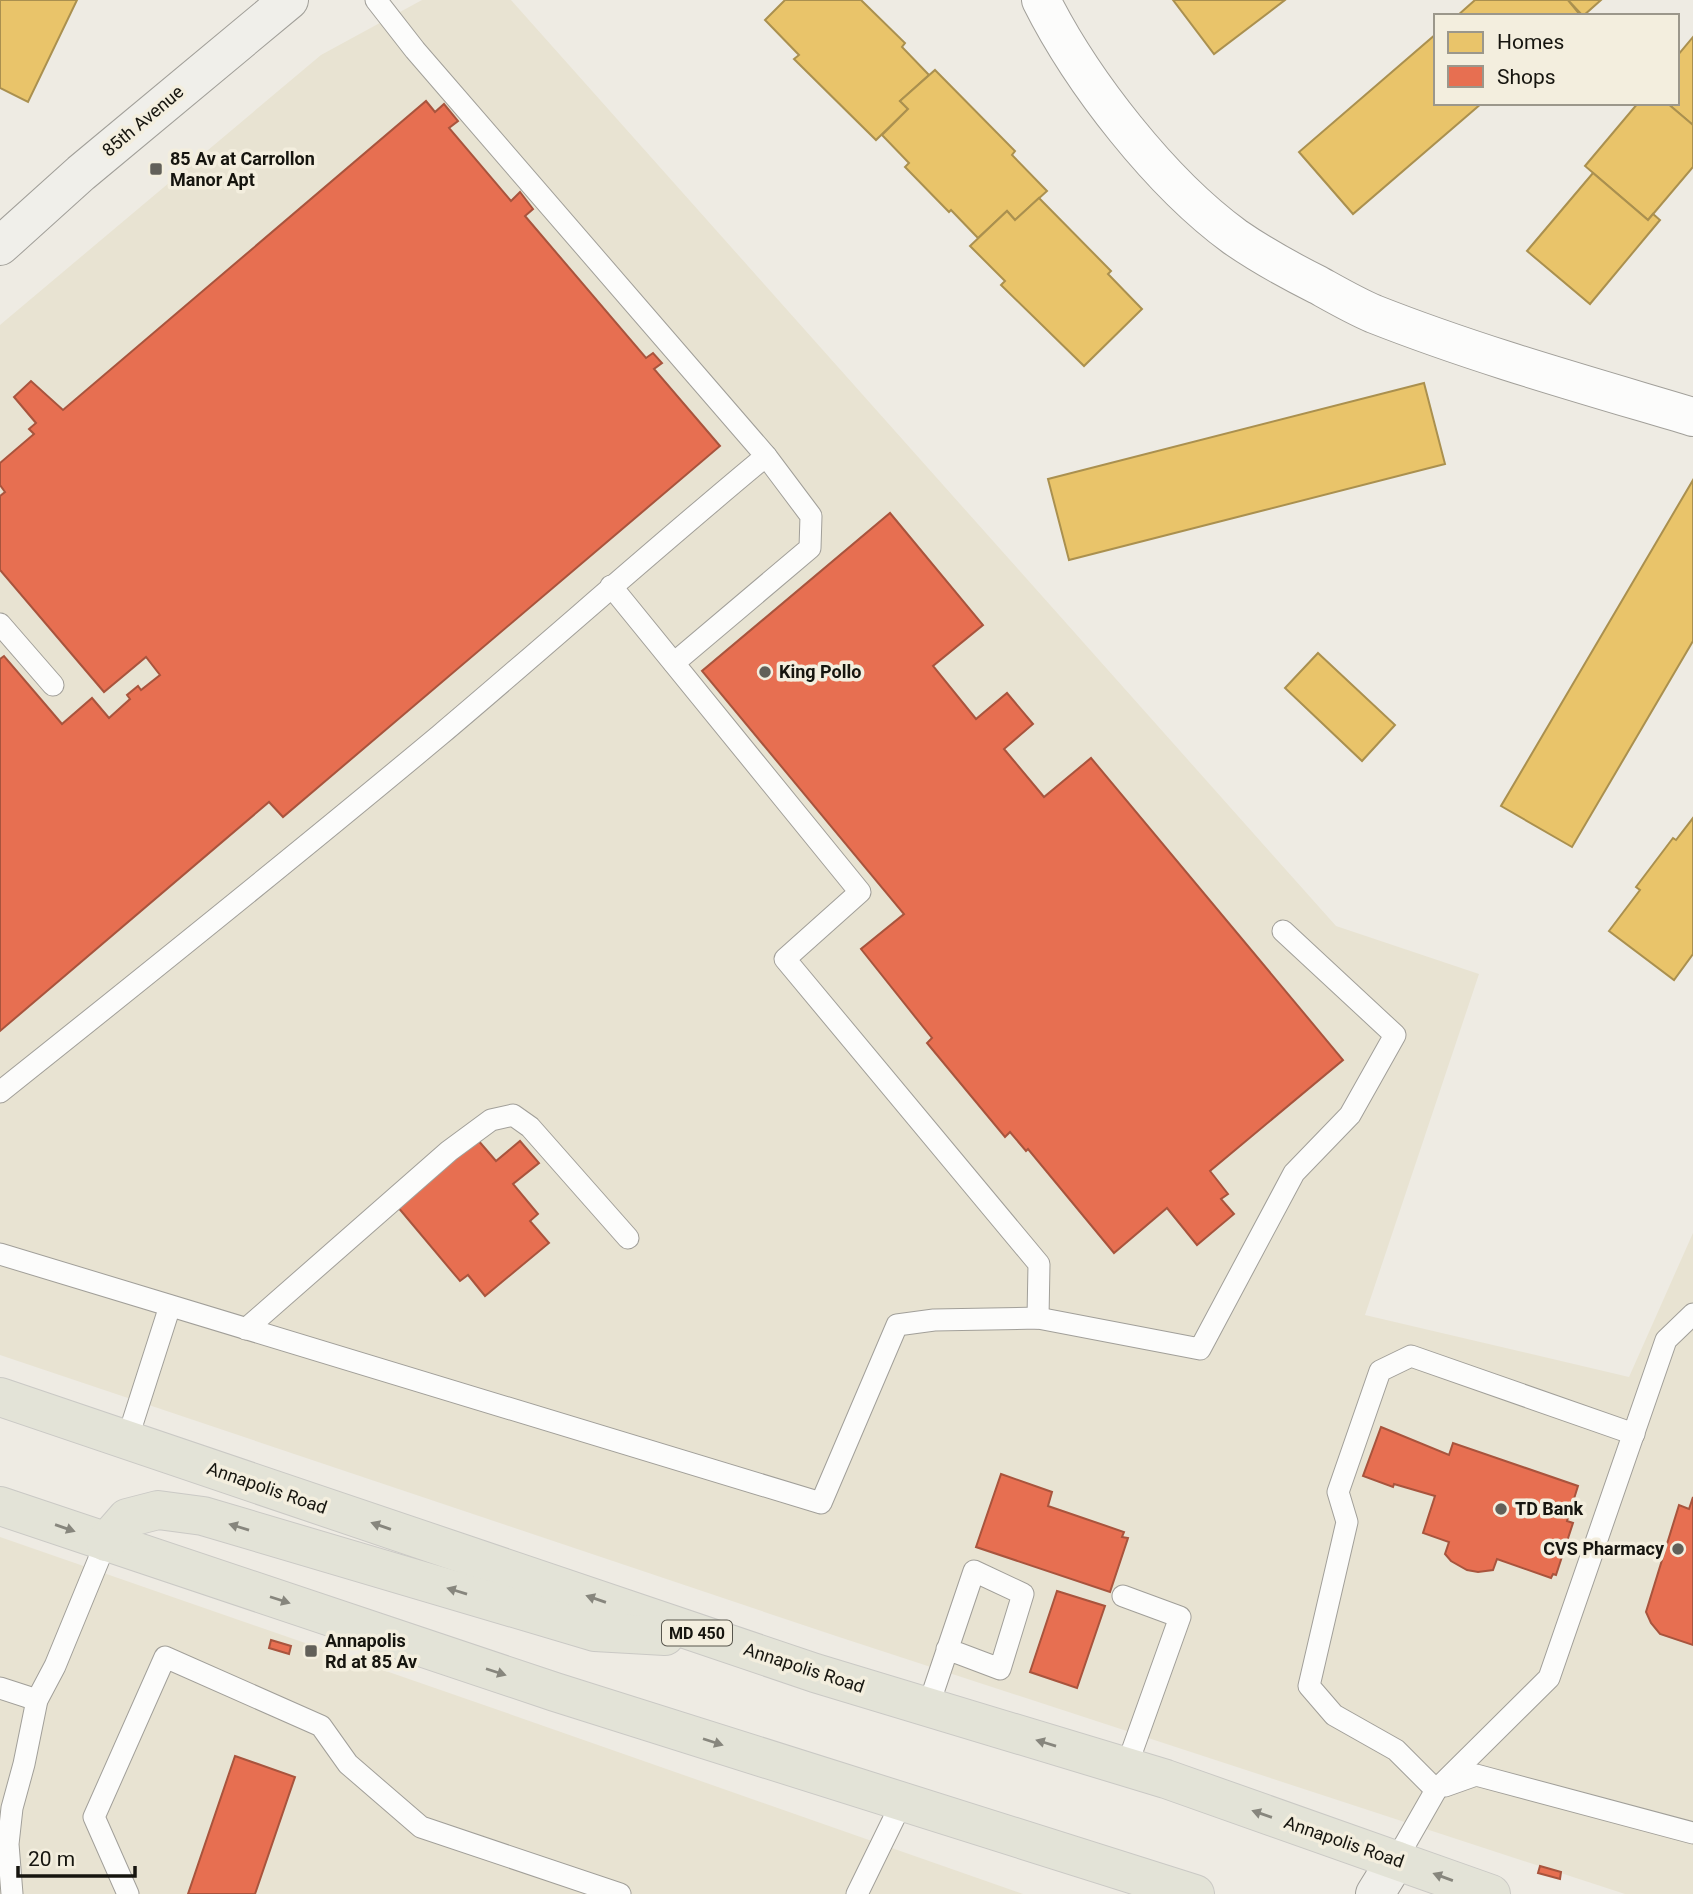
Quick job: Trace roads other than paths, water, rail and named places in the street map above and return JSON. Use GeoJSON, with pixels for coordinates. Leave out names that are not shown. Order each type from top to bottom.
{"type":"FeatureCollection","features":[{"type":"Feature","properties":{"kind":"main road","name":"Annapolis Road"},"geometry":{"type":"LineString","coordinates":[[0,1397],[716,1639],[1126,1768],[1395,1877],[1491,1894]]}},
{"type":"Feature","properties":{"kind":"main road"},"geometry":{"type":"LineString","coordinates":[[0,1506],[555,1692],[1177,1891]]}},
{"type":"Feature","properties":{"kind":"main road"},"geometry":{"type":"LineString","coordinates":[[106,1542],[127,1518],[158,1510],[204,1516],[594,1632],[716,1639]]}},
{"type":"Feature","properties":{"kind":"street","name":"85th Avenue"},"geometry":{"type":"LineString","coordinates":[[4,234],[289,0]]}},
{"type":"Feature","properties":{"kind":"street"},"geometry":{"type":"LineString","coordinates":[[1041,0],[1086,74],[1159,168],[1192,202],[1236,237],[1286,269],[1372,313],[1490,355],[1693,417]]}},
{"type":"Feature","properties":{"kind":"street"},"geometry":{"type":"LineString","coordinates":[[1375,1894],[1395,1877]]}},
{"type":"Feature","properties":{"kind":"lane"},"geometry":{"type":"LineString","coordinates":[[376,0],[424,60],[766,456],[811,516],[810,548],[674,663]]}},
{"type":"Feature","properties":{"kind":"lane"},"geometry":{"type":"LineString","coordinates":[[0,1092],[441,734],[766,456]]}},
{"type":"Feature","properties":{"kind":"lane"},"geometry":{"type":"LineString","coordinates":[[611,586],[860,892],[785,959],[1039,1264],[1038,1318]]}},
{"type":"Feature","properties":{"kind":"lane"},"geometry":{"type":"LineString","coordinates":[[0,624],[53,685]]}},
{"type":"Feature","properties":{"kind":"lane"},"geometry":{"type":"LineString","coordinates":[[0,1254],[821,1503],[897,1325],[934,1320],[1038,1318],[1200,1349],[1294,1174],[1350,1115],[1395,1035],[1283,931]]}},
{"type":"Feature","properties":{"kind":"lane"},"geometry":{"type":"LineString","coordinates":[[246,1329],[449,1151],[491,1120],[513,1115],[530,1127],[628,1238]]}},
{"type":"Feature","properties":{"kind":"lane"},"geometry":{"type":"LineString","coordinates":[[127,1440],[170,1306]]}},
{"type":"Feature","properties":{"kind":"lane"},"geometry":{"type":"LineString","coordinates":[[1395,1877],[1436,1790],[1549,1678],[1666,1340],[1693,1314]]}},
{"type":"Feature","properties":{"kind":"lane"},"geometry":{"type":"LineString","coordinates":[[1436,1790],[1396,1750],[1334,1715],[1309,1686],[1347,1522],[1338,1492],[1380,1371],[1411,1356],[1634,1434]]}},
{"type":"Feature","properties":{"kind":"lane"},"geometry":{"type":"LineString","coordinates":[[12,1894],[8,1844],[12,1808],[37,1700],[55,1665],[106,1542]]}},
{"type":"Feature","properties":{"kind":"lane"},"geometry":{"type":"LineString","coordinates":[[928,1707],[947,1649],[974,1571],[1023,1594],[1000,1668],[947,1649]]}},
{"type":"Feature","properties":{"kind":"lane"},"geometry":{"type":"LineString","coordinates":[[1123,1596],[1180,1617],[1126,1768]]}},
{"type":"Feature","properties":{"kind":"lane"},"geometry":{"type":"LineString","coordinates":[[128,1894],[94,1817],[165,1657],[321,1726],[348,1764],[421,1827],[620,1894]]}},
{"type":"Feature","properties":{"kind":"lane"},"geometry":{"type":"LineString","coordinates":[[0,1688],[37,1700]]}},
{"type":"Feature","properties":{"kind":"lane"},"geometry":{"type":"LineString","coordinates":[[1436,1790],[1476,1775],[1693,1833]]}},
{"type":"Feature","properties":{"kind":"lane"},"geometry":{"type":"LineString","coordinates":[[857,1894],[902,1802]]}},
{"type":"Feature","properties":{"kind":"place","name":"85 Av at Carrollon Manor Apt"},"geometry":{"type":"Point","coordinates":[156,169]}},
{"type":"Feature","properties":{"kind":"place","name":"King Pollo"},"geometry":{"type":"Point","coordinates":[765,672]}},
{"type":"Feature","properties":{"kind":"place","name":"TD Bank"},"geometry":{"type":"Point","coordinates":[1501,1509]}},
{"type":"Feature","properties":{"kind":"place","name":"CVS Pharmacy"},"geometry":{"type":"Point","coordinates":[1678,1549]}},
{"type":"Feature","properties":{"kind":"place","name":"Annapolis Rd at 85 Av"},"geometry":{"type":"Point","coordinates":[311,1651]}}]}
